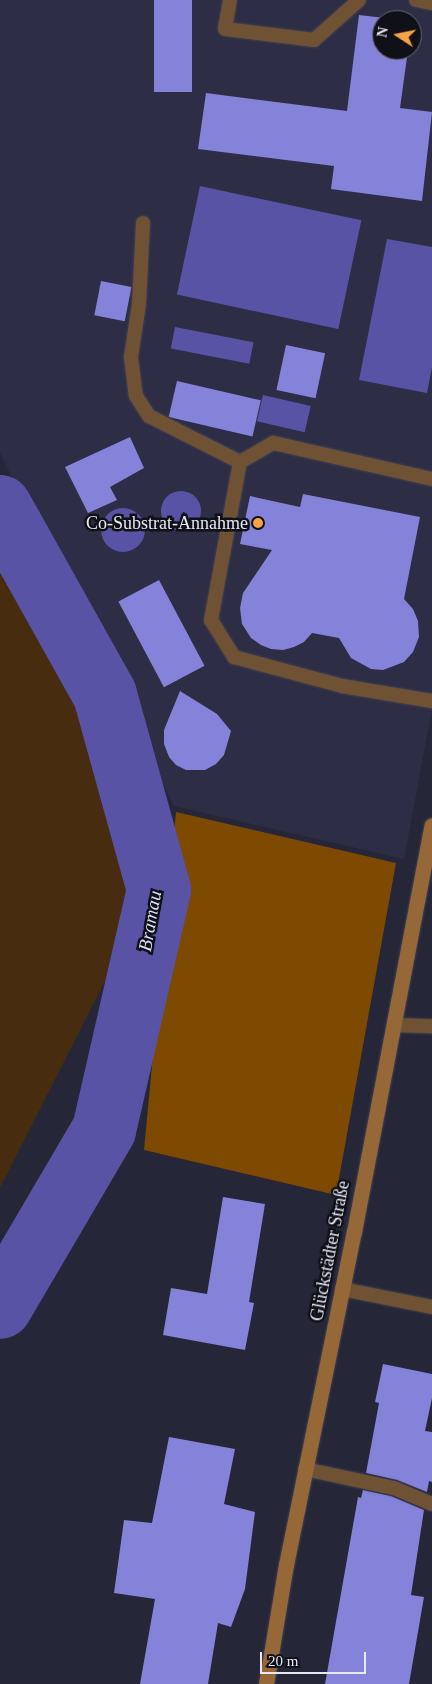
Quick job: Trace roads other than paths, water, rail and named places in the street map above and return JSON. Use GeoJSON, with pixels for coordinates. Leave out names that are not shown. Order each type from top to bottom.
{"type":"FeatureCollection","features":[{"type":"Feature","properties":{"kind":"street","name":"Glückstädter Straße"},"geometry":{"type":"LineString","coordinates":[[266,1684],[305,1468],[342,1289],[432,825]]}},
{"type":"Feature","properties":{"kind":"lane"},"geometry":{"type":"LineString","coordinates":[[230,0],[225,28],[314,40],[359,0]]}},
{"type":"Feature","properties":{"kind":"lane"},"geometry":{"type":"LineString","coordinates":[[416,0],[432,3]]}},
{"type":"Feature","properties":{"kind":"lane"},"geometry":{"type":"LineString","coordinates":[[143,223],[138,304],[131,357],[136,396],[149,416],[240,462]]}},
{"type":"Feature","properties":{"kind":"lane"},"geometry":{"type":"LineString","coordinates":[[432,479],[273,443],[240,462],[210,620],[234,657],[342,686],[432,702]]}},
{"type":"Feature","properties":{"kind":"lane"},"geometry":{"type":"LineString","coordinates":[[394,1025],[432,1026]]}},
{"type":"Feature","properties":{"kind":"lane"},"geometry":{"type":"LineString","coordinates":[[342,1289],[432,1307]]}},
{"type":"Feature","properties":{"kind":"lane"},"geometry":{"type":"LineString","coordinates":[[305,1468],[394,1488],[432,1504]]}},
{"type":"Feature","properties":{"kind":"waterway","name":"Bramau"},"geometry":{"type":"LineString","coordinates":[[0,507],[105,695],[159,890],[104,1130],[0,1307]]}},
{"type":"Feature","properties":{"kind":"place","name":"Co-Substrat-Annahme"},"geometry":{"type":"Point","coordinates":[258,523]}}]}
